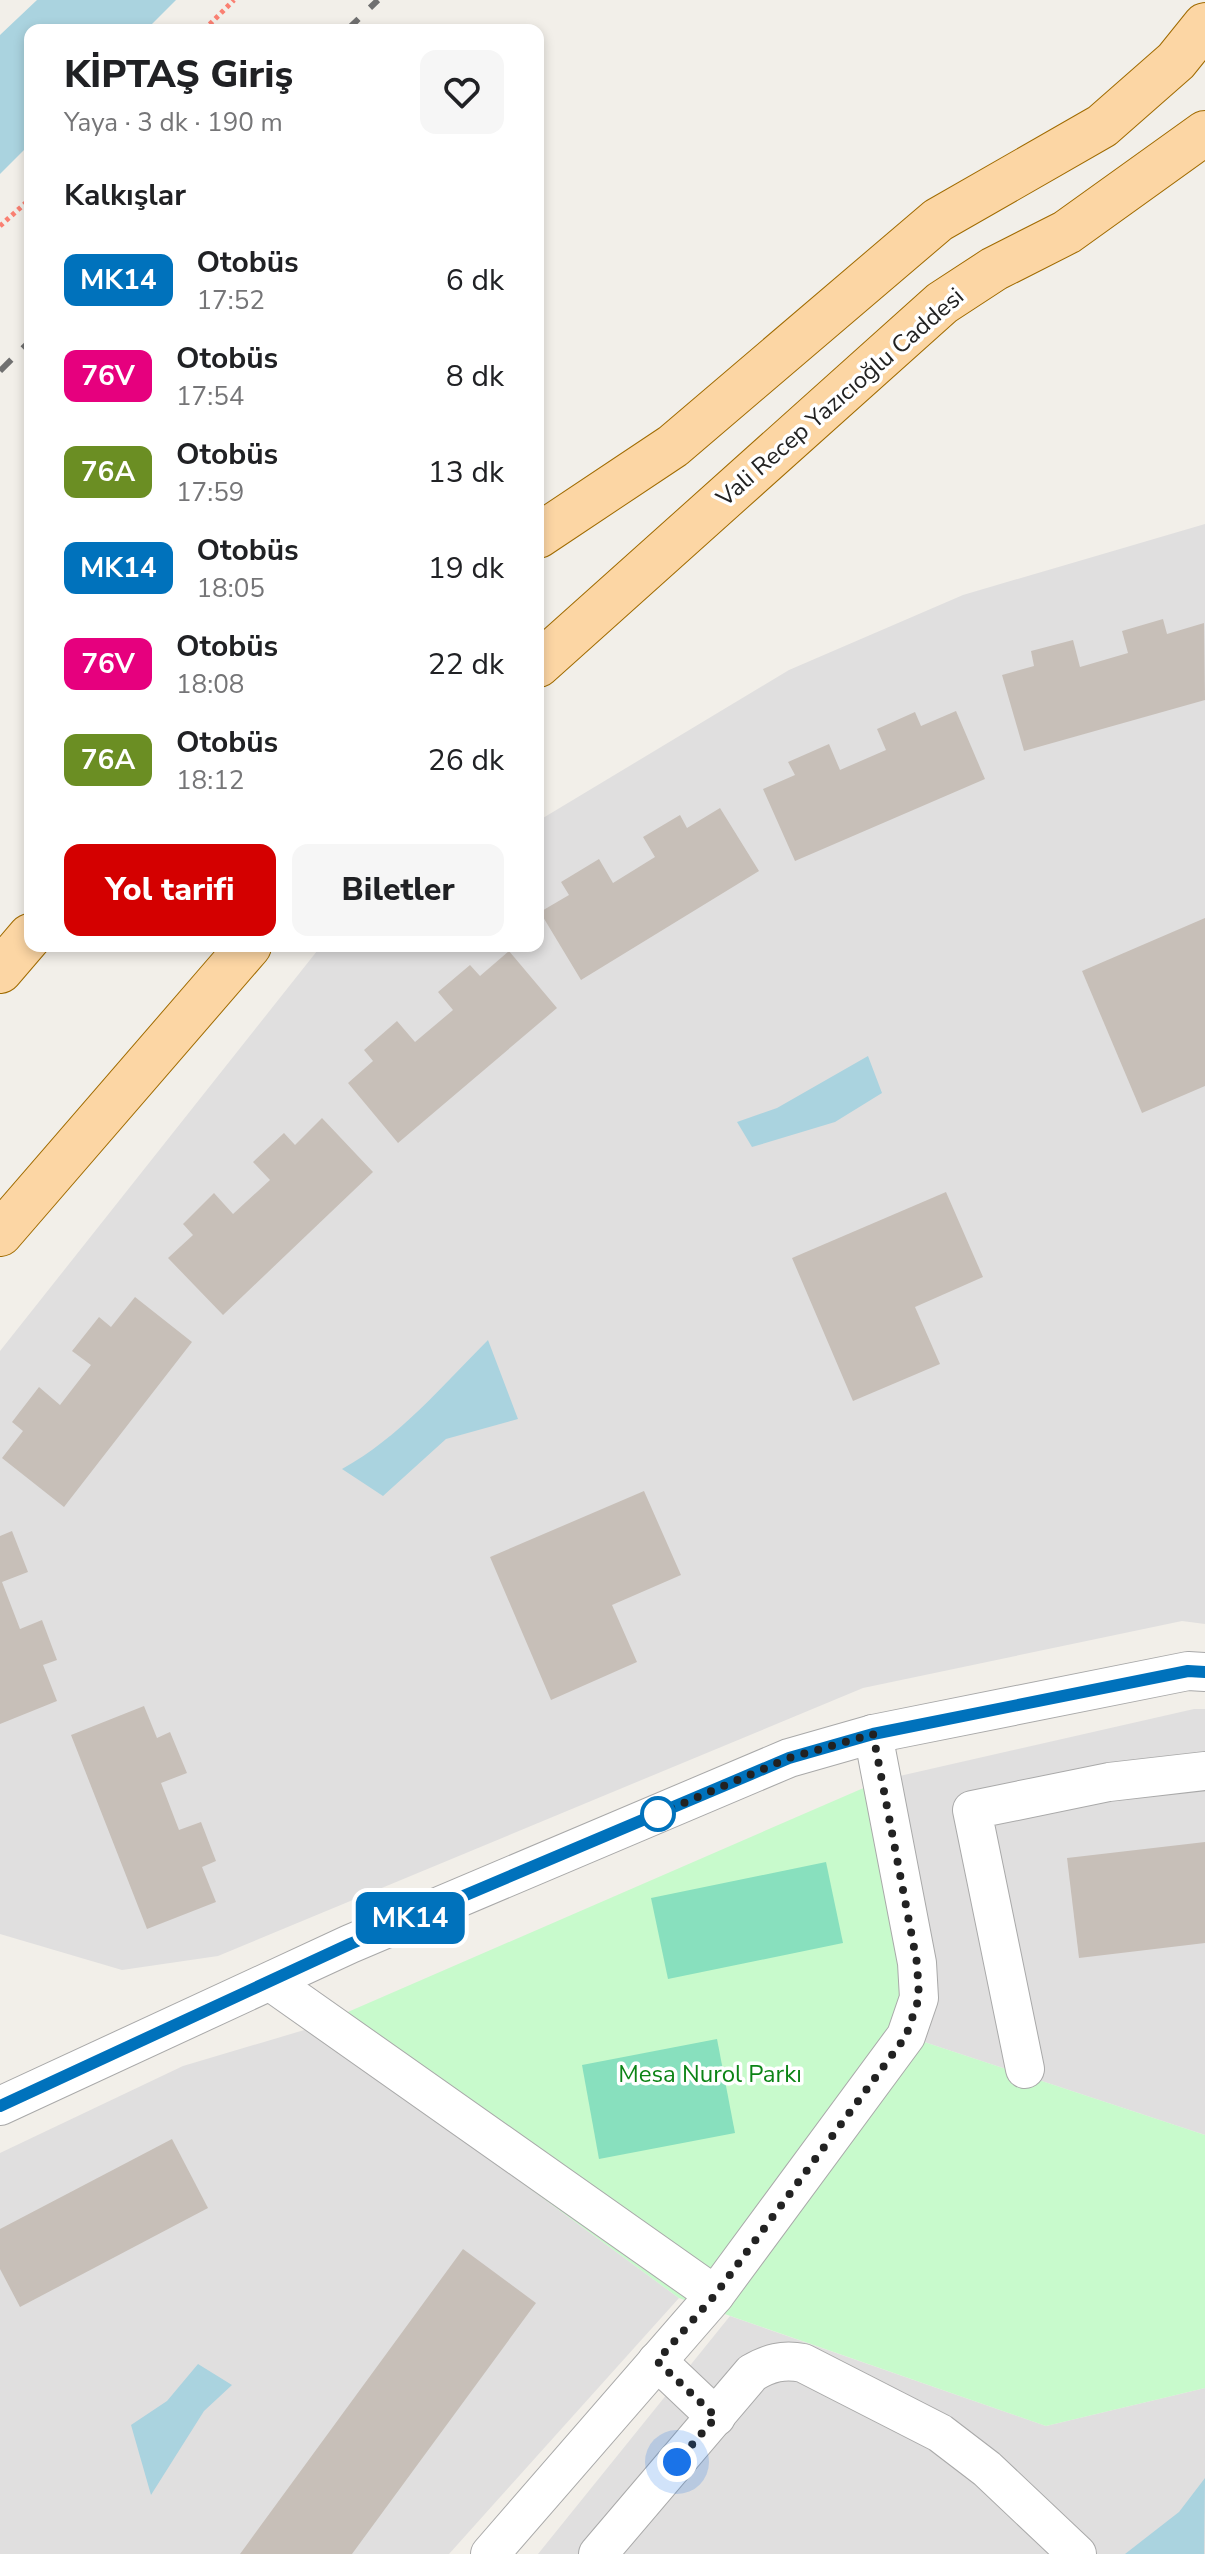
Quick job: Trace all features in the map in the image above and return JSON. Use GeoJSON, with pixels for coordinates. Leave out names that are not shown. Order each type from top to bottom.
{"type":"FeatureCollection","features":[{"type":"Feature","properties":{"kind":"main road"},"geometry":{"type":"LineString","coordinates":[[544,532],[673,446],[938,220],[1102,126],[1176,61],[1205,25]]}},
{"type":"Feature","properties":{"kind":"main road","name":"Vali Recep Yazıcıoğlu Caddesi"},"geometry":{"type":"LineString","coordinates":[[544,660],[942,303],[994,269],[1067,232],[1205,133]]}},
{"type":"Feature","properties":{"kind":"main road"},"geometry":{"type":"LineString","coordinates":[[0,971],[24,943]]}},
{"type":"Feature","properties":{"kind":"main road"},"geometry":{"type":"LineString","coordinates":[[0,1234],[244,952]]}},
{"type":"Feature","properties":{"kind":"street"},"geometry":{"type":"LineString","coordinates":[[0,2106],[350,1944],[789,1758],[873,1734],[1188,1671],[1205,1672]]}},
{"type":"Feature","properties":{"kind":"street"},"geometry":{"type":"LineString","coordinates":[[490,2554],[715,2295],[906,2036],[919,1998],[917,1963],[873,1734]]}},
{"type":"Feature","properties":{"kind":"street"},"geometry":{"type":"LineString","coordinates":[[1025,2069],[972,1810],[1109,1782],[1205,1771]]}},
{"type":"Feature","properties":{"kind":"street"},"geometry":{"type":"LineString","coordinates":[[271,1982],[715,2295]]}},
{"type":"Feature","properties":{"kind":"street"},"geometry":{"type":"LineString","coordinates":[[657,2361],[716,2417]]}},
{"type":"Feature","properties":{"kind":"street"},"geometry":{"type":"LineString","coordinates":[[598,2554],[752,2373],[779,2361],[803,2363],[940,2433],[987,2469],[1077,2554]]}},
{"type":"Feature","properties":{"kind":"path"},"geometry":{"type":"LineString","coordinates":[[210,24],[234,0]]}},
{"type":"Feature","properties":{"kind":"path"},"geometry":{"type":"LineString","coordinates":[[0,226],[24,204]]}},
{"type":"Feature","properties":{"kind":"shaded area"},"geometry":{"type":"Polygon","coordinates":[[[1205,524],[1205,1624],[1182,1621],[863,1688],[218,1956],[122,1970],[0,1934],[0,1351],[316,952],[544,952],[544,817],[789,670],[963,595],[1205,524]]]}},
{"type":"Feature","properties":{"kind":"shaded area"},"geometry":{"type":"Polygon","coordinates":[[[1205,1709],[1205,2135],[906,2036],[882,1780],[1205,1709]]]}},
{"type":"Feature","properties":{"kind":"shaded area"},"geometry":{"type":"Polygon","coordinates":[[[311,2028],[679,2298],[449,2554],[0,2554],[0,2153],[183,2066],[311,2028]]]}},
{"type":"Feature","properties":{"kind":"shaded area"},"geometry":{"type":"Polygon","coordinates":[[[730,2316],[1046,2426],[1205,2388],[1205,2554],[538,2554],[730,2316]]]}},
{"type":"Feature","properties":{"kind":"green space","name":"Mesa Nurol Parkı"},"geometry":{"type":"Polygon","coordinates":[[[882,1780],[906,2036],[1205,2135],[1205,2388],[1046,2426],[679,2298],[311,2028],[882,1780]]]}},
{"type":"Feature","properties":{"kind":"green space"},"geometry":{"type":"Polygon","coordinates":[[[826,1862],[843,1943],[668,1979],[651,1898],[826,1862]]]}},
{"type":"Feature","properties":{"kind":"green space"},"geometry":{"type":"Polygon","coordinates":[[[717,2039],[735,2133],[599,2159],[582,2065],[717,2039]]]}},
{"type":"Feature","properties":{"kind":"water"},"geometry":{"type":"Polygon","coordinates":[[[37,0],[176,0],[152,24],[24,24],[24,150],[0,174],[0,35],[37,0]]]}},
{"type":"Feature","properties":{"kind":"water"},"geometry":{"type":"Polygon","coordinates":[[[868,1056],[882,1093],[835,1122],[752,1147],[737,1122],[777,1108],[868,1056]]]}},
{"type":"Feature","properties":{"kind":"water"},"geometry":{"type":"Polygon","coordinates":[[[488,1340],[518,1419],[446,1439],[383,1496],[342,1469],[402,1426],[488,1340]]]}},
{"type":"Feature","properties":{"kind":"water"},"geometry":{"type":"Polygon","coordinates":[[[198,2364],[232,2385],[204,2411],[151,2495],[131,2425],[167,2401],[198,2364]]]}},
{"type":"Feature","properties":{"kind":"water"},"geometry":{"type":"Polygon","coordinates":[[[1205,2478],[1204,2554],[1125,2554],[1179,2512],[1205,2478]]]}},
{"type":"Feature","properties":{"kind":"building"},"geometry":{"type":"Polygon","coordinates":[[[1163,619],[1167,634],[1204,623],[1205,700],[1024,751],[1002,675],[1034,666],[1031,651],[1073,640],[1080,667],[1128,653],[1122,631],[1163,619]]]}},
{"type":"Feature","properties":{"kind":"building"},"geometry":{"type":"Polygon","coordinates":[[[956,711],[985,779],[795,861],[763,789],[795,775],[788,762],[829,744],[840,770],[886,750],[877,729],[915,712],[921,726],[956,711]]]}},
{"type":"Feature","properties":{"kind":"building"},"geometry":{"type":"Polygon","coordinates":[[[720,808],[759,871],[581,980],[544,919],[544,910],[569,895],[561,882],[599,859],[613,883],[655,857],[643,837],[680,815],[687,828],[720,808]]]}},
{"type":"Feature","properties":{"kind":"building"},"geometry":{"type":"Polygon","coordinates":[[[1205,918],[1205,1086],[1142,1113],[1082,971],[1205,918]]]}},
{"type":"Feature","properties":{"kind":"building"},"geometry":{"type":"Polygon","coordinates":[[[510,952],[557,1008],[398,1143],[348,1083],[373,1061],[364,1050],[397,1021],[415,1042],[453,1010],[438,992],[470,965],[480,976],[510,952]]]}},
{"type":"Feature","properties":{"kind":"building"},"geometry":{"type":"Polygon","coordinates":[[[322,1118],[373,1172],[223,1315],[168,1258],[193,1235],[183,1224],[214,1193],[233,1214],[270,1180],[253,1162],[284,1133],[295,1145],[322,1118]]]}},
{"type":"Feature","properties":{"kind":"building"},"geometry":{"type":"Polygon","coordinates":[[[946,1192],[983,1277],[915,1307],[940,1364],[853,1401],[792,1258],[946,1192]]]}},
{"type":"Feature","properties":{"kind":"building"},"geometry":{"type":"Polygon","coordinates":[[[135,1297],[192,1342],[64,1507],[2,1458],[23,1431],[12,1422],[39,1387],[60,1405],[91,1365],[72,1351],[99,1317],[111,1327],[135,1297]]]}},
{"type":"Feature","properties":{"kind":"building"},"geometry":{"type":"Polygon","coordinates":[[[644,1491],[681,1575],[612,1605],[637,1662],[551,1700],[490,1557],[644,1491]]]}},
{"type":"Feature","properties":{"kind":"building"},"geometry":{"type":"Polygon","coordinates":[[[12,1531],[28,1572],[2,1582],[20,1629],[42,1620],[57,1660],[43,1665],[57,1701],[0,1724],[0,1536],[12,1531]]]}},
{"type":"Feature","properties":{"kind":"building"},"geometry":{"type":"Polygon","coordinates":[[[144,1706],[157,1738],[170,1732],[187,1773],[161,1783],[179,1830],[201,1822],[216,1861],[202,1867],[216,1902],[147,1929],[71,1735],[144,1706]]]}},
{"type":"Feature","properties":{"kind":"building"},"geometry":{"type":"Polygon","coordinates":[[[1205,1842],[1205,1943],[1079,1958],[1067,1858],[1205,1842]]]}},
{"type":"Feature","properties":{"kind":"building"},"geometry":{"type":"Polygon","coordinates":[[[172,2139],[208,2208],[20,2307],[0,2269],[0,2229],[172,2139]]]}},
{"type":"Feature","properties":{"kind":"building"},"geometry":{"type":"Polygon","coordinates":[[[463,2249],[536,2303],[352,2554],[240,2554],[463,2249]]]}},
{"type":"Feature","properties":{"kind":"railway"},"geometry":{"type":"LineString","coordinates":[[353,24],[378,0]]}},
{"type":"Feature","properties":{"kind":"railway"},"geometry":{"type":"LineString","coordinates":[[0,371],[24,347]]}},
{"type":"Feature","properties":{"kind":"bus line","name":"MK14"},"geometry":{"type":"LineString","coordinates":[[0,2106],[350,1944],[789,1758],[873,1734],[1188,1671],[1205,1672]]}},
{"type":"Feature","properties":{"kind":"route"},"geometry":{"type":"LineString","coordinates":[[658,1814],[789,1758],[873,1734],[917,1963],[919,1998],[906,2036],[715,2295],[657,2361],[716,2417],[677,2462]]}}]}
